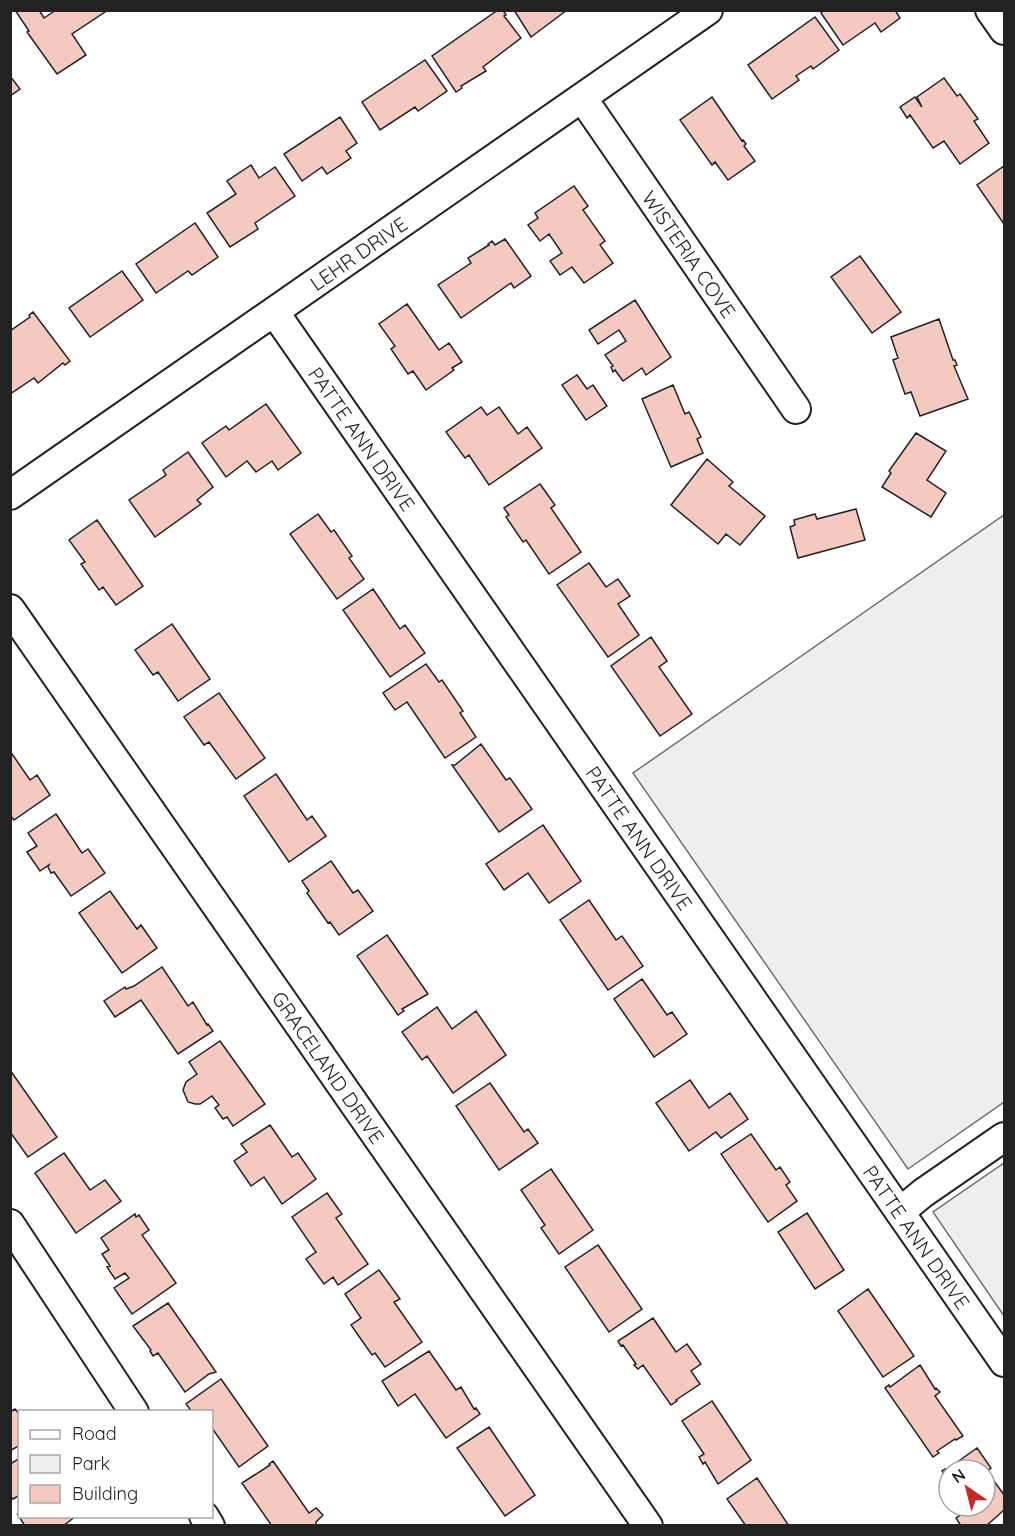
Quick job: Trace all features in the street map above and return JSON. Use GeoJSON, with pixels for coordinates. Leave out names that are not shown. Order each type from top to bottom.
{"type":"FeatureCollection","features":[{"type":"Feature","properties":{"kind":"street","name":"LEHR DRIVE"},"geometry":{"type":"LineString","coordinates":[[10,495],[276,313],[708,10]]}},
{"type":"Feature","properties":{"kind":"street"},"geometry":{"type":"LineString","coordinates":[[990,10],[1005,30]]}},
{"type":"Feature","properties":{"kind":"street","name":"WISTERIA COVE"},"geometry":{"type":"LineString","coordinates":[[583,99],[796,409]]}},
{"type":"Feature","properties":{"kind":"street","name":"PATTE ANN DRIVE"},"geometry":{"type":"LineString","coordinates":[[276,313],[1005,1362]]}},
{"type":"Feature","properties":{"kind":"street","name":"GRACELAND DRIVE"},"geometry":{"type":"LineString","coordinates":[[10,609],[648,1526]]}},
{"type":"Feature","properties":{"kind":"street"},"geometry":{"type":"LineString","coordinates":[[900,1212],[924,1192],[1005,1137]]}},
{"type":"Feature","properties":{"kind":"street"},"geometry":{"type":"LineString","coordinates":[[10,1224],[133,1410]]}},
{"type":"Feature","properties":{"kind":"green space"},"geometry":{"type":"Polygon","coordinates":[[[1004,515],[1004,1102],[908,1169],[633,773],[1004,515]]]}},
{"type":"Feature","properties":{"kind":"green space"},"geometry":{"type":"Polygon","coordinates":[[[1004,1163],[1004,1316],[933,1212],[1004,1163]]]}},
{"type":"Feature","properties":{"kind":"building"},"geometry":{"type":"Polygon","coordinates":[[[15,10],[39,10],[44,18],[56,10],[108,10],[72,34],[86,55],[57,74],[27,32],[29,31],[15,10]]]}},
{"type":"Feature","properties":{"kind":"building"},"geometry":{"type":"Polygon","coordinates":[[[498,10],[503,10],[506,15],[504,16],[521,38],[483,67],[486,71],[461,86],[462,88],[456,92],[432,56],[498,10]]]}},
{"type":"Feature","properties":{"kind":"building"},"geometry":{"type":"Polygon","coordinates":[[[514,10],[567,10],[531,37],[514,10]]]}},
{"type":"Feature","properties":{"kind":"building"},"geometry":{"type":"Polygon","coordinates":[[[824,10],[895,10],[900,18],[881,32],[875,23],[843,45],[821,13],[824,10]]]}},
{"type":"Feature","properties":{"kind":"building"},"geometry":{"type":"Polygon","coordinates":[[[815,17],[839,50],[813,69],[811,66],[796,76],[799,80],[772,99],[748,65],[815,17]]]}},
{"type":"Feature","properties":{"kind":"building"},"geometry":{"type":"Polygon","coordinates":[[[425,60],[447,91],[418,111],[415,107],[380,130],[362,102],[425,60]]]}},
{"type":"Feature","properties":{"kind":"building"},"geometry":{"type":"Polygon","coordinates":[[[10,76],[20,89],[10,96],[10,76]]]}},
{"type":"Feature","properties":{"kind":"building"},"geometry":{"type":"Polygon","coordinates":[[[944,78],[957,96],[960,94],[978,119],[974,121],[989,143],[960,164],[944,141],[933,148],[910,115],[907,118],[900,107],[915,97],[922,107],[917,97],[944,78]]]}},
{"type":"Feature","properties":{"kind":"building"},"geometry":{"type":"Polygon","coordinates":[[[712,97],[746,144],[744,146],[755,161],[728,180],[715,162],[712,165],[680,120],[712,97]]]}},
{"type":"Feature","properties":{"kind":"building"},"geometry":{"type":"Polygon","coordinates":[[[340,117],[357,143],[346,151],[351,158],[327,174],[322,167],[302,181],[284,154],[340,117]]]}},
{"type":"Feature","properties":{"kind":"building"},"geometry":{"type":"Polygon","coordinates":[[[251,165],[259,178],[275,167],[295,196],[255,223],[258,229],[230,247],[207,213],[236,194],[227,181],[251,165]]]}},
{"type":"Feature","properties":{"kind":"building"},"geometry":{"type":"Polygon","coordinates":[[[1004,166],[1004,224],[977,185],[1004,166]]]}},
{"type":"Feature","properties":{"kind":"building"},"geometry":{"type":"Polygon","coordinates":[[[574,186],[588,206],[583,210],[605,241],[600,245],[613,263],[584,283],[572,267],[560,275],[550,261],[562,253],[549,234],[540,241],[528,225],[538,218],[535,213],[574,186]]]}},
{"type":"Feature","properties":{"kind":"building"},"geometry":{"type":"Polygon","coordinates":[[[195,223],[218,257],[192,275],[188,271],[156,293],[136,264],[195,223]]]}},
{"type":"Feature","properties":{"kind":"building"},"geometry":{"type":"Polygon","coordinates":[[[505,239],[531,276],[514,288],[511,283],[461,318],[438,285],[471,263],[468,258],[492,241],[495,245],[505,239]]]}},
{"type":"Feature","properties":{"kind":"building"},"geometry":{"type":"Polygon","coordinates":[[[860,256],[901,312],[872,333],[831,277],[860,256]]]}},
{"type":"Feature","properties":{"kind":"building"},"geometry":{"type":"Polygon","coordinates":[[[122,271],[143,300],[90,337],[69,308],[122,271]]]}},
{"type":"Feature","properties":{"kind":"building"},"geometry":{"type":"Polygon","coordinates":[[[635,300],[671,357],[646,375],[642,368],[623,381],[615,370],[613,372],[611,367],[613,366],[605,355],[626,341],[619,330],[598,344],[589,330],[635,300]]]}},
{"type":"Feature","properties":{"kind":"building"},"geometry":{"type":"Polygon","coordinates":[[[407,304],[439,350],[449,343],[462,362],[426,390],[413,371],[408,374],[391,349],[395,346],[379,324],[407,304]]]}},
{"type":"Feature","properties":{"kind":"building"},"geometry":{"type":"Polygon","coordinates":[[[33,312],[70,361],[65,365],[63,363],[38,383],[34,378],[10,394],[10,331],[30,317],[29,315],[33,312]]]}},
{"type":"Feature","properties":{"kind":"building"},"geometry":{"type":"Polygon","coordinates":[[[939,319],[953,360],[957,365],[954,366],[968,399],[920,416],[911,392],[905,394],[893,360],[898,358],[891,337],[939,319]]]}},
{"type":"Feature","properties":{"kind":"building"},"geometry":{"type":"Polygon","coordinates":[[[577,375],[587,389],[593,385],[607,406],[586,420],[562,385],[577,375]]]}},
{"type":"Feature","properties":{"kind":"building"},"geometry":{"type":"Polygon","coordinates":[[[673,385],[685,414],[689,412],[701,437],[697,439],[703,453],[671,467],[642,399],[673,385]]]}},
{"type":"Feature","properties":{"kind":"building"},"geometry":{"type":"Polygon","coordinates":[[[266,404],[301,453],[278,470],[272,461],[256,472],[247,461],[226,477],[202,443],[226,426],[229,430],[266,404]]]}},
{"type":"Feature","properties":{"kind":"building"},"geometry":{"type":"Polygon","coordinates":[[[481,407],[487,415],[499,407],[518,434],[527,427],[542,448],[489,485],[469,455],[465,458],[446,432],[481,407]]]}},
{"type":"Feature","properties":{"kind":"building"},"geometry":{"type":"Polygon","coordinates":[[[916,433],[946,451],[927,480],[946,493],[931,517],[882,487],[891,473],[889,471],[916,433]]]}},
{"type":"Feature","properties":{"kind":"building"},"geometry":{"type":"Polygon","coordinates":[[[188,452],[213,487],[197,500],[201,504],[155,537],[129,500],[166,475],[163,470],[188,452]]]}},
{"type":"Feature","properties":{"kind":"building"},"geometry":{"type":"Polygon","coordinates":[[[707,459],[733,482],[729,486],[765,516],[740,545],[726,534],[718,544],[671,505],[707,459]]]}},
{"type":"Feature","properties":{"kind":"building"},"geometry":{"type":"Polygon","coordinates":[[[540,484],[555,505],[551,508],[581,552],[549,574],[526,540],[523,542],[506,517],[509,515],[504,508],[540,484]]]}},
{"type":"Feature","properties":{"kind":"building"},"geometry":{"type":"Polygon","coordinates":[[[856,509],[865,540],[798,558],[790,527],[795,525],[794,520],[815,514],[817,519],[856,509]]]}},
{"type":"Feature","properties":{"kind":"building"},"geometry":{"type":"Polygon","coordinates":[[[318,514],[331,532],[334,530],[352,556],[349,558],[364,579],[337,599],[290,534],[318,514]]]}},
{"type":"Feature","properties":{"kind":"building"},"geometry":{"type":"Polygon","coordinates":[[[97,520],[143,586],[116,605],[103,587],[99,590],[81,564],[85,562],[69,540],[97,520]]]}},
{"type":"Feature","properties":{"kind":"building"},"geometry":{"type":"Polygon","coordinates":[[[589,563],[606,587],[618,579],[630,596],[618,604],[639,635],[608,657],[557,585],[589,563]]]}},
{"type":"Feature","properties":{"kind":"building"},"geometry":{"type":"Polygon","coordinates":[[[373,589],[400,629],[405,625],[425,653],[390,677],[343,610],[373,589]]]}},
{"type":"Feature","properties":{"kind":"building"},"geometry":{"type":"Polygon","coordinates":[[[172,624],[210,679],[178,701],[158,672],[153,675],[135,650],[172,624]]]}},
{"type":"Feature","properties":{"kind":"building"},"geometry":{"type":"Polygon","coordinates":[[[651,637],[667,661],[659,667],[692,714],[660,736],[611,666],[651,637]]]}},
{"type":"Feature","properties":{"kind":"building"},"geometry":{"type":"Polygon","coordinates":[[[426,664],[439,682],[442,680],[463,711],[460,713],[476,737],[445,758],[407,702],[395,710],[383,693],[426,664]]]}},
{"type":"Feature","properties":{"kind":"building"},"geometry":{"type":"Polygon","coordinates":[[[219,693],[265,758],[236,779],[209,742],[204,745],[184,717],[219,693]]]}},
{"type":"Feature","properties":{"kind":"building"},"geometry":{"type":"Polygon","coordinates":[[[481,744],[506,780],[510,778],[532,809],[499,832],[452,765],[481,744]]]}},
{"type":"Feature","properties":{"kind":"building"},"geometry":{"type":"Polygon","coordinates":[[[10,751],[30,780],[37,775],[50,795],[14,820],[10,815],[10,751]]]}},
{"type":"Feature","properties":{"kind":"building"},"geometry":{"type":"Polygon","coordinates":[[[276,774],[307,820],[312,816],[326,836],[289,862],[244,796],[276,774]]]}},
{"type":"Feature","properties":{"kind":"building"},"geometry":{"type":"Polygon","coordinates":[[[56,814],[82,853],[88,849],[105,873],[71,896],[54,872],[51,873],[49,865],[40,871],[27,852],[37,846],[28,833],[56,814]]]}},
{"type":"Feature","properties":{"kind":"building"},"geometry":{"type":"Polygon","coordinates":[[[543,825],[581,881],[549,903],[528,873],[504,890],[486,864],[543,825]]]}},
{"type":"Feature","properties":{"kind":"building"},"geometry":{"type":"Polygon","coordinates":[[[331,861],[353,893],[358,890],[373,911],[339,935],[307,893],[309,891],[302,881],[331,861]]]}},
{"type":"Feature","properties":{"kind":"building"},"geometry":{"type":"Polygon","coordinates":[[[110,891],[137,929],[141,925],[157,948],[122,973],[79,913],[110,891]]]}},
{"type":"Feature","properties":{"kind":"building"},"geometry":{"type":"Polygon","coordinates":[[[589,900],[616,940],[622,936],[643,966],[608,990],[560,920],[589,900]]]}},
{"type":"Feature","properties":{"kind":"building"},"geometry":{"type":"Polygon","coordinates":[[[387,935],[428,994],[402,1009],[404,1011],[398,1015],[357,956],[387,935]]]}},
{"type":"Feature","properties":{"kind":"building"},"geometry":{"type":"Polygon","coordinates":[[[162,967],[188,1006],[193,1002],[213,1031],[178,1054],[141,1000],[115,1017],[104,1001],[125,987],[126,989],[134,986],[162,967]]]}},
{"type":"Feature","properties":{"kind":"building"},"geometry":{"type":"Polygon","coordinates":[[[642,979],[667,1015],[672,1012],[687,1034],[654,1057],[614,999],[642,979]]]}},
{"type":"Feature","properties":{"kind":"building"},"geometry":{"type":"Polygon","coordinates":[[[437,1007],[452,1029],[476,1011],[506,1055],[453,1093],[427,1056],[422,1060],[402,1032],[437,1007]]]}},
{"type":"Feature","properties":{"kind":"building"},"geometry":{"type":"Polygon","coordinates":[[[220,1041],[265,1104],[233,1126],[227,1117],[223,1119],[215,1108],[219,1105],[212,1096],[200,1104],[195,1104],[188,1102],[183,1090],[186,1082],[197,1074],[189,1062],[220,1041]]]}},
{"type":"Feature","properties":{"kind":"building"},"geometry":{"type":"Polygon","coordinates":[[[10,1070],[57,1137],[28,1157],[10,1132],[10,1070]]]}},
{"type":"Feature","properties":{"kind":"building"},"geometry":{"type":"Polygon","coordinates":[[[690,1080],[709,1108],[730,1093],[748,1119],[721,1138],[716,1132],[689,1151],[656,1103],[690,1080]]]}},
{"type":"Feature","properties":{"kind":"building"},"geometry":{"type":"Polygon","coordinates":[[[490,1083],[524,1132],[528,1129],[538,1143],[499,1170],[456,1106],[490,1083]]]}},
{"type":"Feature","properties":{"kind":"building"},"geometry":{"type":"Polygon","coordinates":[[[270,1125],[292,1157],[298,1153],[316,1179],[282,1204],[264,1177],[251,1186],[234,1161],[247,1152],[241,1144],[270,1125]]]}},
{"type":"Feature","properties":{"kind":"building"},"geometry":{"type":"Polygon","coordinates":[[[751,1134],[776,1170],[780,1167],[790,1182],[786,1185],[797,1201],[768,1222],[721,1154],[751,1134]]]}},
{"type":"Feature","properties":{"kind":"building"},"geometry":{"type":"Polygon","coordinates":[[[64,1153],[90,1190],[105,1180],[121,1201],[76,1233],[35,1173],[64,1153]]]}},
{"type":"Feature","properties":{"kind":"building"},"geometry":{"type":"Polygon","coordinates":[[[551,1169],[593,1230],[559,1254],[541,1228],[545,1225],[521,1190],[551,1169]]]}},
{"type":"Feature","properties":{"kind":"building"},"geometry":{"type":"Polygon","coordinates":[[[327,1193],[342,1214],[336,1218],[368,1264],[338,1285],[333,1277],[324,1284],[306,1259],[316,1252],[292,1217],[327,1193]]]}},
{"type":"Feature","properties":{"kind":"building"},"geometry":{"type":"Polygon","coordinates":[[[807,1213],[844,1270],[815,1289],[778,1232],[807,1213]]]}},
{"type":"Feature","properties":{"kind":"building"},"geometry":{"type":"Polygon","coordinates":[[[135,1214],[136,1217],[139,1215],[149,1230],[142,1235],[176,1283],[132,1314],[114,1288],[129,1278],[125,1273],[115,1279],[102,1254],[109,1250],[101,1238],[135,1214]]]}},
{"type":"Feature","properties":{"kind":"building"},"geometry":{"type":"Polygon","coordinates":[[[598,1245],[642,1309],[609,1332],[565,1267],[598,1245]]]}},
{"type":"Feature","properties":{"kind":"building"},"geometry":{"type":"Polygon","coordinates":[[[379,1270],[400,1299],[394,1302],[422,1342],[385,1367],[375,1353],[372,1355],[351,1325],[361,1318],[345,1294],[379,1270]]]}},
{"type":"Feature","properties":{"kind":"building"},"geometry":{"type":"Polygon","coordinates":[[[868,1289],[914,1356],[883,1377],[838,1311],[868,1289]]]}},
{"type":"Feature","properties":{"kind":"building"},"geometry":{"type":"Polygon","coordinates":[[[168,1303],[216,1372],[209,1374],[185,1392],[158,1353],[153,1356],[133,1326],[168,1303]]]}},
{"type":"Feature","properties":{"kind":"building"},"geometry":{"type":"Polygon","coordinates":[[[653,1318],[676,1352],[687,1344],[701,1364],[691,1371],[700,1384],[671,1405],[643,1365],[638,1369],[618,1341],[653,1318]]]}},
{"type":"Feature","properties":{"kind":"building"},"geometry":{"type":"Polygon","coordinates":[[[429,1351],[456,1390],[461,1387],[474,1409],[476,1408],[480,1414],[446,1438],[415,1394],[398,1406],[382,1381],[429,1351]]]}},
{"type":"Feature","properties":{"kind":"building"},"geometry":{"type":"Polygon","coordinates":[[[920,1365],[935,1389],[940,1392],[935,1396],[963,1436],[937,1451],[939,1453],[933,1457],[885,1388],[889,1385],[890,1387],[920,1365]]]}},
{"type":"Feature","properties":{"kind":"building"},"geometry":{"type":"Polygon","coordinates":[[[221,1379],[268,1446],[239,1467],[213,1429],[213,1410],[190,1410],[186,1404],[221,1379]]]}},
{"type":"Feature","properties":{"kind":"building"},"geometry":{"type":"Polygon","coordinates":[[[712,1401],[751,1460],[718,1484],[705,1462],[703,1464],[699,1457],[704,1454],[682,1421],[712,1401]]]}},
{"type":"Feature","properties":{"kind":"building"},"geometry":{"type":"Polygon","coordinates":[[[15,1409],[18,1413],[18,1446],[10,1451],[10,1412],[15,1409]]]}},
{"type":"Feature","properties":{"kind":"building"},"geometry":{"type":"Polygon","coordinates":[[[489,1427],[535,1495],[505,1516],[457,1448],[489,1427]]]}},
{"type":"Feature","properties":{"kind":"building"},"geometry":{"type":"Polygon","coordinates":[[[977,1448],[984,1458],[963,1458],[977,1448]]]}},
{"type":"Feature","properties":{"kind":"building"},"geometry":{"type":"Polygon","coordinates":[[[18,1459],[18,1496],[13,1499],[10,1496],[10,1464],[18,1459]]]}},
{"type":"Feature","properties":{"kind":"building"},"geometry":{"type":"Polygon","coordinates":[[[273,1461],[309,1513],[316,1508],[323,1515],[316,1522],[316,1526],[272,1526],[242,1483],[273,1461]]]}},
{"type":"Feature","properties":{"kind":"building"},"geometry":{"type":"Polygon","coordinates":[[[757,1478],[789,1526],[746,1526],[727,1499],[757,1478]]]}},
{"type":"Feature","properties":{"kind":"building"},"geometry":{"type":"Polygon","coordinates":[[[997,1485],[1004,1495],[1004,1510],[997,1516],[997,1485]]]}},
{"type":"Feature","properties":{"kind":"building"},"geometry":{"type":"Polygon","coordinates":[[[20,1518],[73,1518],[63,1526],[25,1526],[20,1518]]]}},
{"type":"Feature","properties":{"kind":"building"},"geometry":{"type":"Polygon","coordinates":[[[956,1518],[995,1518],[986,1526],[961,1526],[956,1518]]]}}]}
